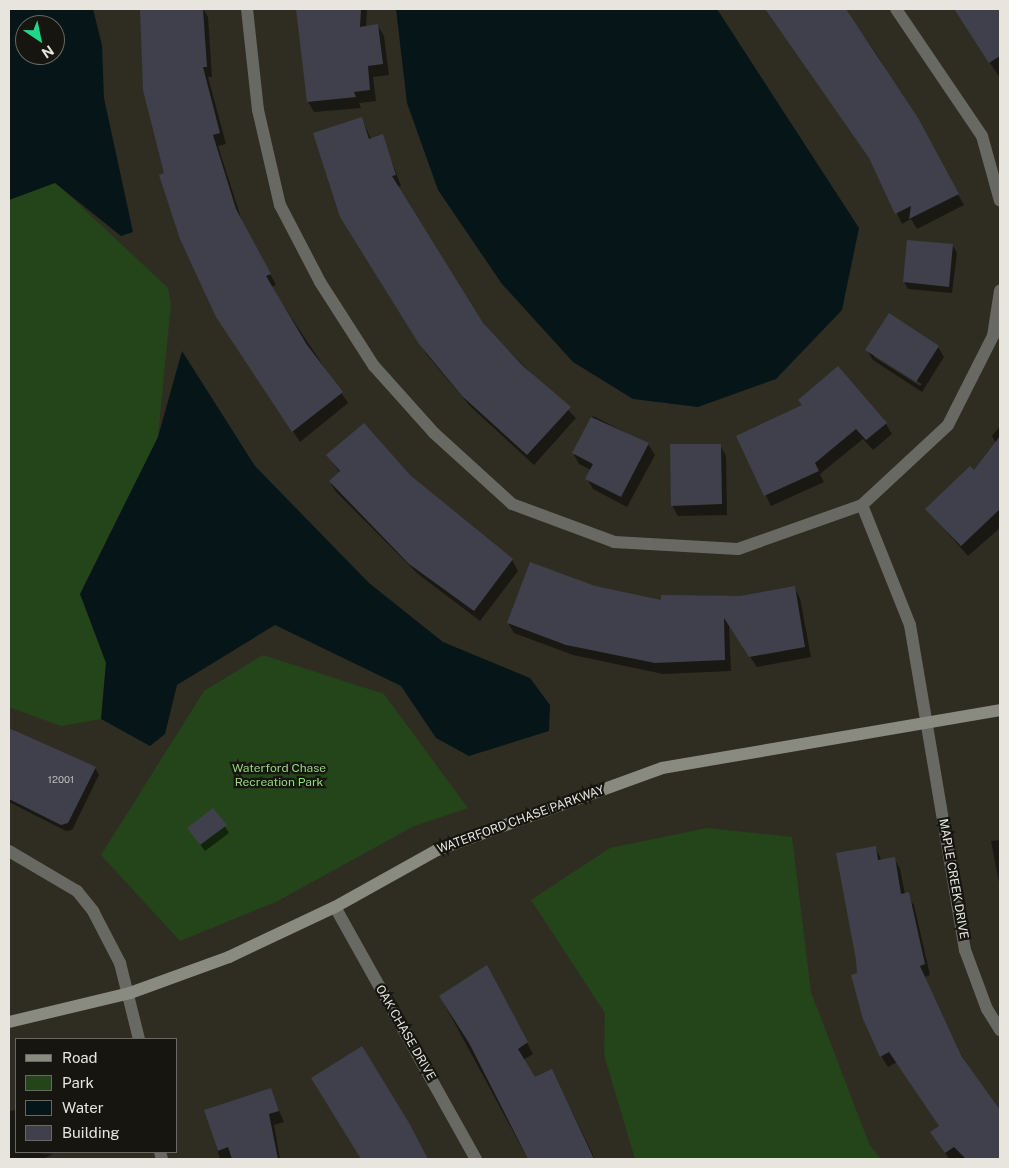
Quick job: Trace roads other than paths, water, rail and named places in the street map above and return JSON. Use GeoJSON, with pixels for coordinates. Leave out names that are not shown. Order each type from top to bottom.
{"type":"FeatureCollection","features":[{"type":"Feature","properties":{"kind":"street"},"geometry":{"type":"LineString","coordinates":[[247,9],[258,110],[280,205],[320,282],[374,366],[434,433],[512,504],[614,542],[738,549],[862,505],[948,425],[993,336],[1000,291]]}},
{"type":"Feature","properties":{"kind":"street"},"geometry":{"type":"LineString","coordinates":[[896,9],[982,136],[1000,201]]}},
{"type":"Feature","properties":{"kind":"street","name":"MAPLE CREEK DRIVE"},"geometry":{"type":"LineString","coordinates":[[862,505],[910,625],[965,950],[987,1009],[1000,1030]]}},
{"type":"Feature","properties":{"kind":"street","name":"WATERFORD CHASE PARKWAY"},"geometry":{"type":"LineString","coordinates":[[9,1022],[130,993],[230,957],[335,907],[437,850],[662,768],[1000,710]]}},
{"type":"Feature","properties":{"kind":"street"},"geometry":{"type":"LineString","coordinates":[[9,851],[77,891],[105,932],[130,993],[139,1038]]}},
{"type":"Feature","properties":{"kind":"street","name":"OAK CHASE DRIVE"},"geometry":{"type":"LineString","coordinates":[[335,907],[476,1159]]}},
{"type":"Feature","properties":{"kind":"water"},"geometry":{"type":"Polygon","coordinates":[[[9,9],[93,9],[102,45],[104,98],[133,232],[121,236],[55,183],[9,200],[9,9]]]}},
{"type":"Feature","properties":{"kind":"water"},"geometry":{"type":"Polygon","coordinates":[[[396,9],[717,9],[859,228],[842,310],[776,379],[698,407],[633,399],[573,362],[502,284],[438,190],[407,103],[396,9]]]}},
{"type":"Feature","properties":{"kind":"water"},"geometry":{"type":"Polygon","coordinates":[[[182,351],[255,466],[369,583],[443,642],[530,678],[550,705],[549,731],[469,756],[436,738],[401,686],[275,625],[177,685],[165,734],[150,746],[101,719],[106,663],[80,594],[158,437],[182,351]]]}},
{"type":"Feature","properties":{"kind":"park label","name":"Waterford Chase Recreation Park"},"geometry":{"type":"Point","coordinates":[279,776]}}]}
